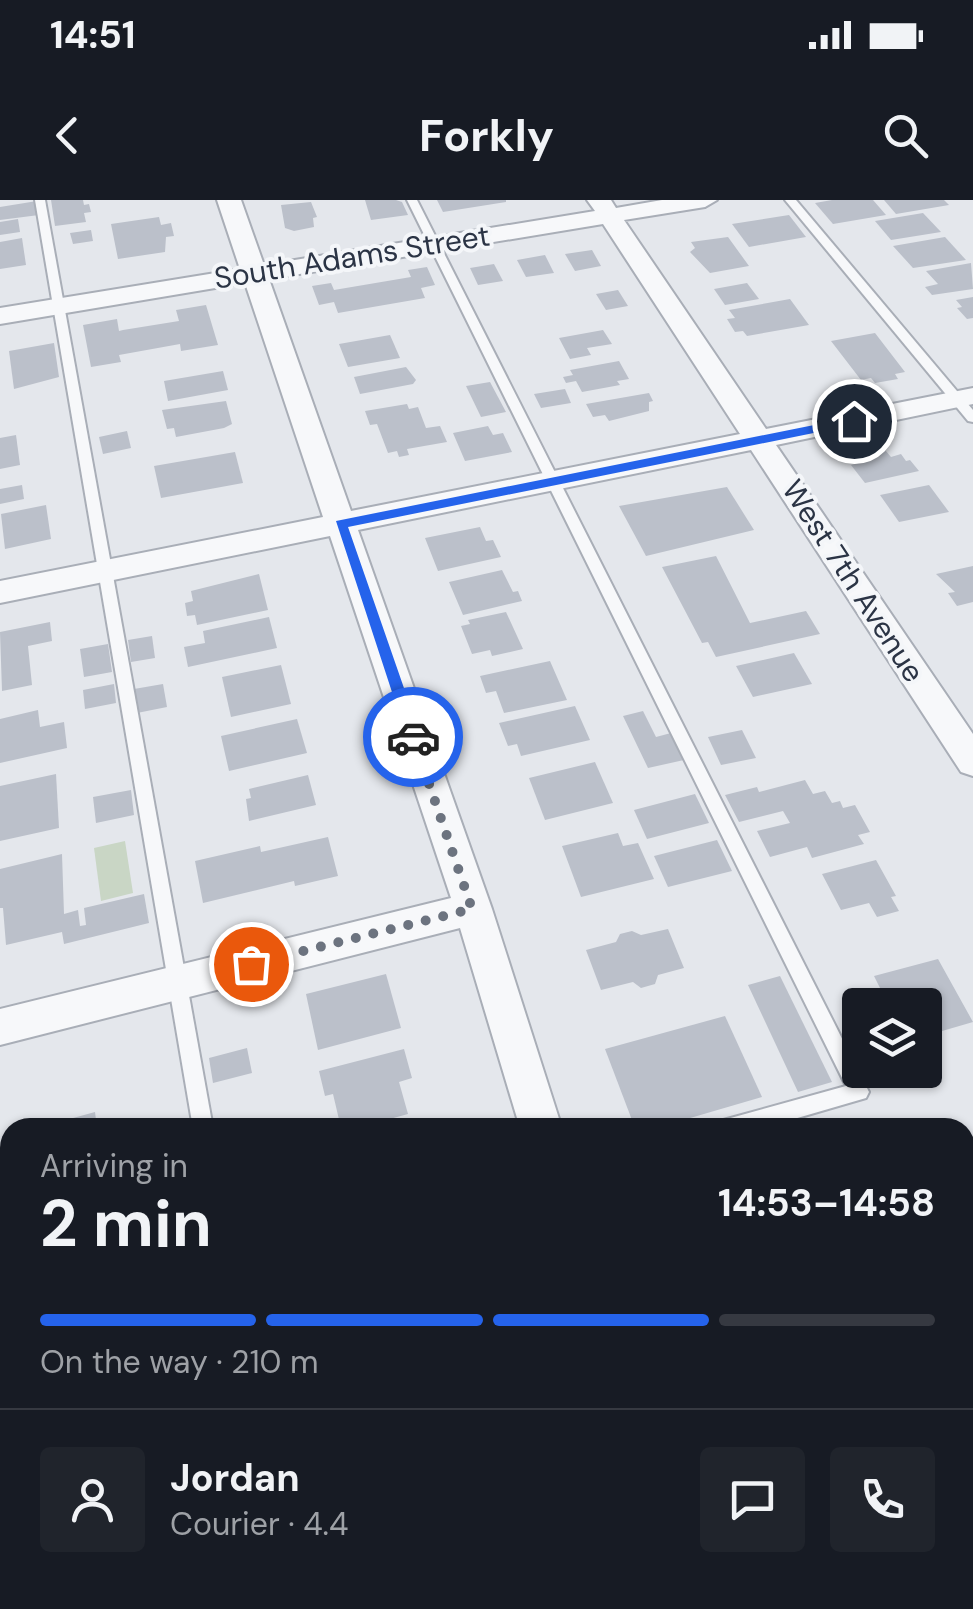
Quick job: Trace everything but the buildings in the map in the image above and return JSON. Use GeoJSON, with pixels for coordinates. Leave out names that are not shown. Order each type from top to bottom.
{"type":"FeatureCollection","features":[{"type":"Feature","properties":{"kind":"street"},"geometry":{"type":"LineString","coordinates":[[229,200],[472,909],[539,1118]]}},
{"type":"Feature","properties":{"kind":"street","name":"South Adams Street"},"geometry":{"type":"LineString","coordinates":[[0,316],[434,244],[604,207],[705,200]]}},
{"type":"Feature","properties":{"kind":"street","name":"West 7th Avenue"},"geometry":{"type":"LineString","coordinates":[[604,207],[973,762]]}},
{"type":"Feature","properties":{"kind":"street"},"geometry":{"type":"LineString","coordinates":[[0,592],[760,440],[968,405]]}},
{"type":"Feature","properties":{"kind":"street"},"geometry":{"type":"LineString","coordinates":[[0,1026],[472,909]]}},
{"type":"Feature","properties":{"kind":"lane"},"geometry":{"type":"LineString","coordinates":[[40,200],[201,1118]]}},
{"type":"Feature","properties":{"kind":"lane"},"geometry":{"type":"LineString","coordinates":[[412,200],[859,1092],[763,1118]]}},
{"type":"Feature","properties":{"kind":"lane"},"geometry":{"type":"LineString","coordinates":[[790,200],[968,405]]}},
{"type":"Feature","properties":{"kind":"green space"},"geometry":{"type":"Polygon","coordinates":[[[125,841],[133,893],[101,901],[94,848],[125,841]]]}},
{"type":"Feature","properties":{"kind":"way so far"},"geometry":{"type":"LineString","coordinates":[[251,964],[472,909],[413,737]]}},
{"type":"Feature","properties":{"kind":"route"},"geometry":{"type":"LineString","coordinates":[[413,737],[341,524],[854,421]]}}]}
